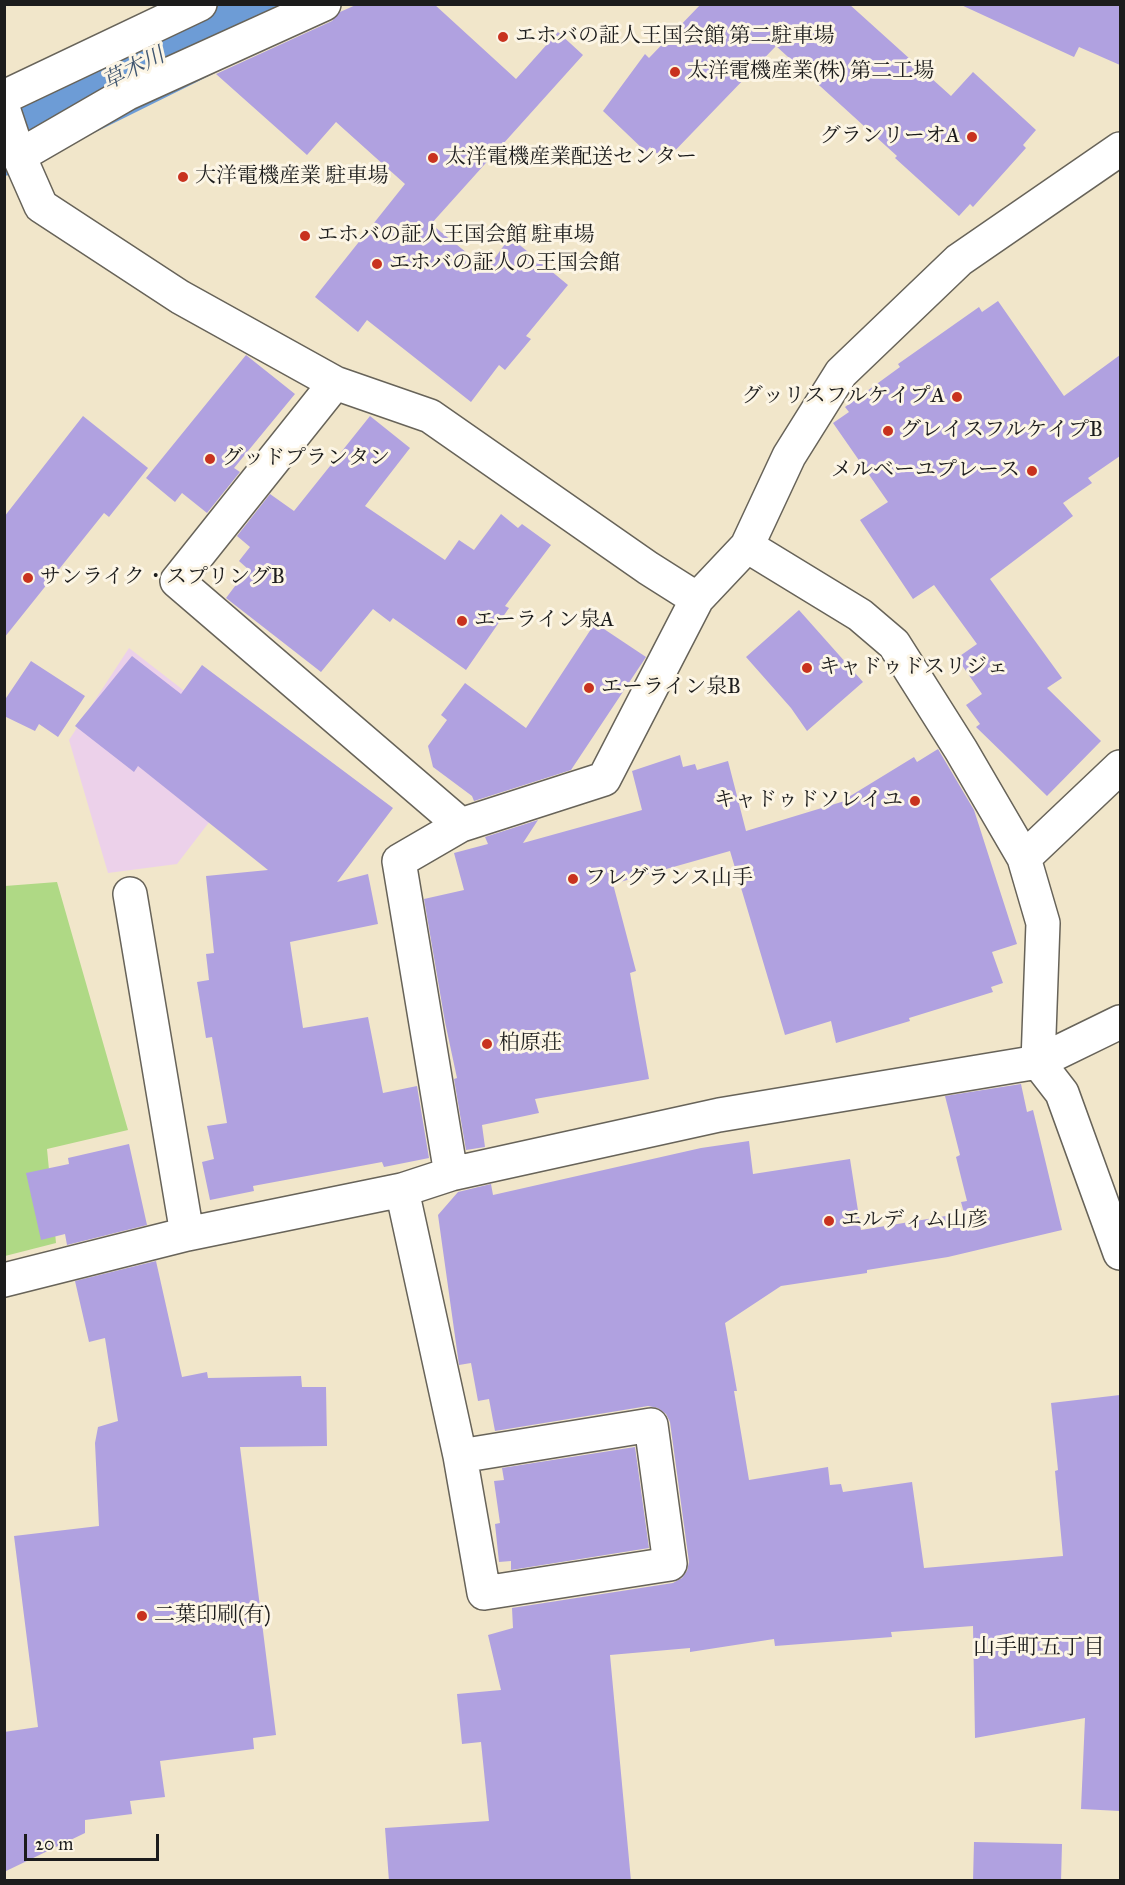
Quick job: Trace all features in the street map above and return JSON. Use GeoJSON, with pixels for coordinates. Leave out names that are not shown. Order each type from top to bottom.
{"type":"FeatureCollection","features":[{"type":"Feature","properties":{"kind":"street"},"geometry":{"type":"LineString","coordinates":[[10,125],[200,4]]}},
{"type":"Feature","properties":{"kind":"street"},"geometry":{"type":"LineString","coordinates":[[10,125],[128,93],[324,4]]}},
{"type":"Feature","properties":{"kind":"street"},"geometry":{"type":"LineString","coordinates":[[10,125],[41,206],[180,297],[335,383],[430,416],[648,568],[697,599]]}},
{"type":"Feature","properties":{"kind":"street"},"geometry":{"type":"LineString","coordinates":[[451,1174],[399,861],[461,825],[604,779],[697,599],[747,546],[789,456],[841,373],[959,260],[1120,148]]}},
{"type":"Feature","properties":{"kind":"street"},"geometry":{"type":"LineString","coordinates":[[335,383],[177,580],[461,825]]}},
{"type":"Feature","properties":{"kind":"street"},"geometry":{"type":"LineString","coordinates":[[747,546],[860,615],[894,644],[961,750],[1024,858],[1043,923],[1038,1062],[1062,1093],[1120,1253]]}},
{"type":"Feature","properties":{"kind":"street"},"geometry":{"type":"LineString","coordinates":[[1024,858],[1120,767]]}},
{"type":"Feature","properties":{"kind":"street"},"geometry":{"type":"LineString","coordinates":[[130,894],[188,1234]]}},
{"type":"Feature","properties":{"kind":"street"},"geometry":{"type":"LineString","coordinates":[[4,1280],[188,1234],[402,1190],[451,1174],[719,1115],[1038,1062],[1120,1022]]}},
{"type":"Feature","properties":{"kind":"street"},"geometry":{"type":"LineString","coordinates":[[402,1190],[460,1456],[484,1593],[670,1564],[651,1425],[460,1456]]}},
{"type":"Feature","properties":{"kind":"shaded area"},"geometry":{"type":"Polygon","coordinates":[[[129,648],[263,752],[177,864],[108,873],[69,740],[129,648]]]}},
{"type":"Feature","properties":{"kind":"green space"},"geometry":{"type":"Polygon","coordinates":[[[57,882],[128,1130],[47,1149],[56,1243],[5,1256],[5,886],[57,882]]]}},
{"type":"Feature","properties":{"kind":"building"},"geometry":{"type":"Polygon","coordinates":[[[358,4],[434,4],[516,79],[558,32],[583,55],[431,224],[487,269],[510,237],[568,285],[526,336],[531,339],[505,370],[499,365],[471,402],[367,320],[358,332],[315,297],[405,184],[336,122],[307,155],[216,74],[332,21],[340,12],[358,4]]]}},
{"type":"Feature","properties":{"kind":"building"},"geometry":{"type":"Polygon","coordinates":[[[701,4],[849,4],[951,96],[973,72],[1036,130],[1023,145],[1026,148],[973,207],[970,204],[959,216],[776,46],[665,161],[650,147],[646,152],[603,111],[645,54],[649,58],[701,4]]]}},
{"type":"Feature","properties":{"kind":"building"},"geometry":{"type":"Polygon","coordinates":[[[959,4],[1120,4],[1120,65],[1079,47],[1074,57],[959,4]]]}},
{"type":"Feature","properties":{"kind":"building"},"geometry":{"type":"Polygon","coordinates":[[[998,301],[1064,396],[1120,355],[1120,456],[1088,478],[1092,483],[1063,503],[1073,516],[990,579],[1062,678],[1047,688],[1101,741],[1047,796],[976,727],[980,724],[966,705],[982,694],[957,658],[977,644],[934,585],[913,599],[860,520],[888,502],[833,423],[849,412],[845,407],[900,367],[898,364],[979,307],[982,312],[998,301]]]}},
{"type":"Feature","properties":{"kind":"building","name":"グッドプランタン"},"geometry":{"type":"Polygon","coordinates":[[[246,355],[295,394],[234,468],[240,472],[207,513],[182,493],[175,502],[146,478],[246,355]]]}},
{"type":"Feature","properties":{"kind":"building"},"geometry":{"type":"Polygon","coordinates":[[[83,416],[148,468],[109,517],[104,513],[4,638],[4,517],[83,416]]]}},
{"type":"Feature","properties":{"kind":"building"},"geometry":{"type":"Polygon","coordinates":[[[370,416],[410,448],[365,506],[445,560],[459,540],[474,550],[501,514],[518,528],[522,524],[551,545],[505,606],[509,608],[466,670],[393,618],[390,622],[373,609],[321,672],[226,598],[248,569],[239,561],[250,547],[237,536],[270,494],[294,511],[370,416]]]}},
{"type":"Feature","properties":{"kind":"building","name":"キャドゥドスリジェ"},"geometry":{"type":"Polygon","coordinates":[[[799,610],[863,682],[807,731],[791,708],[746,657],[799,610]]]}},
{"type":"Feature","properties":{"kind":"building"},"geometry":{"type":"Polygon","coordinates":[[[595,623],[646,657],[571,770],[474,801],[472,796],[433,767],[428,746],[447,720],[441,715],[465,683],[526,728],[595,623]]]}},
{"type":"Feature","properties":{"kind":"building"},"geometry":{"type":"Polygon","coordinates":[[[132,656],[181,694],[202,665],[393,808],[337,882],[368,874],[378,924],[290,942],[303,1028],[368,1017],[383,1093],[417,1086],[429,1158],[384,1167],[382,1162],[253,1186],[254,1191],[210,1200],[202,1162],[214,1159],[207,1126],[227,1123],[212,1037],[206,1038],[197,982],[209,980],[206,954],[214,953],[206,876],[268,870],[138,766],[134,772],[75,726],[132,656]]]}},
{"type":"Feature","properties":{"kind":"building"},"geometry":{"type":"Polygon","coordinates":[[[31,661],[85,696],[58,737],[39,724],[35,731],[4,716],[4,701],[31,661]]]}},
{"type":"Feature","properties":{"kind":"building"},"geometry":{"type":"Polygon","coordinates":[[[938,749],[974,810],[1017,944],[992,952],[1003,983],[991,987],[993,992],[909,1018],[910,1021],[836,1043],[831,1021],[785,1035],[730,851],[613,884],[636,971],[630,973],[649,1079],[535,1099],[539,1113],[482,1125],[485,1147],[466,1150],[454,1079],[457,1078],[424,899],[464,890],[454,853],[488,844],[485,837],[538,820],[523,843],[642,810],[632,771],[680,755],[683,767],[695,764],[697,770],[728,761],[746,831],[848,800],[847,798],[914,757],[917,762],[938,749]]]}},
{"type":"Feature","properties":{"kind":"building"},"geometry":{"type":"Polygon","coordinates":[[[1021,1084],[1027,1112],[1033,1110],[1062,1230],[948,1257],[867,1270],[867,1273],[781,1286],[725,1323],[737,1391],[734,1391],[749,1480],[828,1467],[830,1485],[841,1484],[843,1492],[912,1482],[924,1568],[1063,1556],[1051,1403],[1120,1395],[1120,1811],[1081,1809],[1085,1718],[975,1738],[973,1626],[891,1632],[892,1637],[775,1646],[774,1639],[690,1652],[690,1648],[610,1655],[631,1881],[389,1881],[385,1828],[489,1821],[481,1742],[462,1744],[457,1694],[501,1690],[488,1635],[513,1628],[512,1608],[673,1583],[682,1578],[689,1562],[670,1422],[666,1414],[658,1408],[648,1406],[495,1431],[489,1399],[478,1401],[471,1363],[459,1365],[438,1215],[458,1192],[491,1184],[493,1195],[701,1148],[749,1141],[753,1174],[850,1159],[861,1230],[964,1213],[961,1202],[967,1201],[956,1157],[960,1155],[945,1096],[1021,1084]]]}},
{"type":"Feature","properties":{"kind":"building"},"geometry":{"type":"Polygon","coordinates":[[[129,1144],[147,1225],[67,1245],[65,1234],[41,1240],[26,1173],[69,1164],[68,1158],[129,1144]]]}},
{"type":"Feature","properties":{"kind":"building","name":"二葉印刷(有)"},"geometry":{"type":"Polygon","coordinates":[[[156,1261],[182,1377],[207,1372],[208,1378],[301,1376],[302,1387],[326,1387],[327,1446],[240,1447],[276,1735],[253,1738],[254,1749],[160,1761],[165,1797],[130,1801],[132,1814],[85,1820],[85,1833],[4,1872],[4,1732],[38,1727],[14,1536],[99,1526],[95,1443],[98,1427],[118,1421],[105,1338],[89,1342],[75,1281],[156,1261]]]}},
{"type":"Feature","properties":{"kind":"building"},"geometry":{"type":"Polygon","coordinates":[[[635,1447],[649,1548],[511,1570],[511,1561],[499,1562],[495,1524],[500,1523],[494,1481],[504,1480],[502,1468],[635,1447]]]}},
{"type":"Feature","properties":{"kind":"building"},"geometry":{"type":"Polygon","coordinates":[[[974,1842],[1062,1844],[1061,1881],[973,1881],[974,1842]]]}},
{"type":"Feature","properties":{"kind":"waterway","name":"草木川"},"geometry":{"type":"LineString","coordinates":[[4,135],[41,114],[263,4]]}},
{"type":"Feature","properties":{"kind":"place","name":"エホバの証人王国会館 第二駐車場"},"geometry":{"type":"Point","coordinates":[503,37]}},
{"type":"Feature","properties":{"kind":"place","name":"太洋電機産業(株) 第二工場"},"geometry":{"type":"Point","coordinates":[675,72]}},
{"type":"Feature","properties":{"kind":"place","name":"グランリーオA"},"geometry":{"type":"Point","coordinates":[972,137]}},
{"type":"Feature","properties":{"kind":"place","name":"太洋電機産業配送センター"},"geometry":{"type":"Point","coordinates":[433,158]}},
{"type":"Feature","properties":{"kind":"place","name":"大洋電機産業 駐車場"},"geometry":{"type":"Point","coordinates":[183,177]}},
{"type":"Feature","properties":{"kind":"place","name":"エホバの証人王国会館 駐車場"},"geometry":{"type":"Point","coordinates":[305,236]}},
{"type":"Feature","properties":{"kind":"place","name":"エホバの証人の王国会館"},"geometry":{"type":"Point","coordinates":[377,264]}},
{"type":"Feature","properties":{"kind":"place","name":"グッリスフルケイプA"},"geometry":{"type":"Point","coordinates":[957,397]}},
{"type":"Feature","properties":{"kind":"place","name":"グレイスフルケイプB"},"geometry":{"type":"Point","coordinates":[888,431]}},
{"type":"Feature","properties":{"kind":"place","name":"グッドプランタン"},"geometry":{"type":"Point","coordinates":[210,459]}},
{"type":"Feature","properties":{"kind":"place","name":"メルベーユプレース"},"geometry":{"type":"Point","coordinates":[1032,471]}},
{"type":"Feature","properties":{"kind":"place","name":"サンライク・スプリングB"},"geometry":{"type":"Point","coordinates":[28,578]}},
{"type":"Feature","properties":{"kind":"place","name":"エーライン泉A"},"geometry":{"type":"Point","coordinates":[462,621]}},
{"type":"Feature","properties":{"kind":"place","name":"キャドゥドスリジェ"},"geometry":{"type":"Point","coordinates":[807,668]}},
{"type":"Feature","properties":{"kind":"place","name":"エーライン泉B"},"geometry":{"type":"Point","coordinates":[589,688]}},
{"type":"Feature","properties":{"kind":"place","name":"キャドゥドソレイユ"},"geometry":{"type":"Point","coordinates":[915,801]}},
{"type":"Feature","properties":{"kind":"place","name":"フレグランス山手"},"geometry":{"type":"Point","coordinates":[573,879]}},
{"type":"Feature","properties":{"kind":"place","name":"柏原荘"},"geometry":{"type":"Point","coordinates":[487,1044]}},
{"type":"Feature","properties":{"kind":"place","name":"エルディム山彦"},"geometry":{"type":"Point","coordinates":[829,1221]}},
{"type":"Feature","properties":{"kind":"place","name":"二葉印刷(有)"},"geometry":{"type":"Point","coordinates":[142,1616]}},
{"type":"Feature","properties":{"kind":"district","name":"山手町五丁目"},"geometry":{"type":"Point","coordinates":[1039,1649]}}]}
